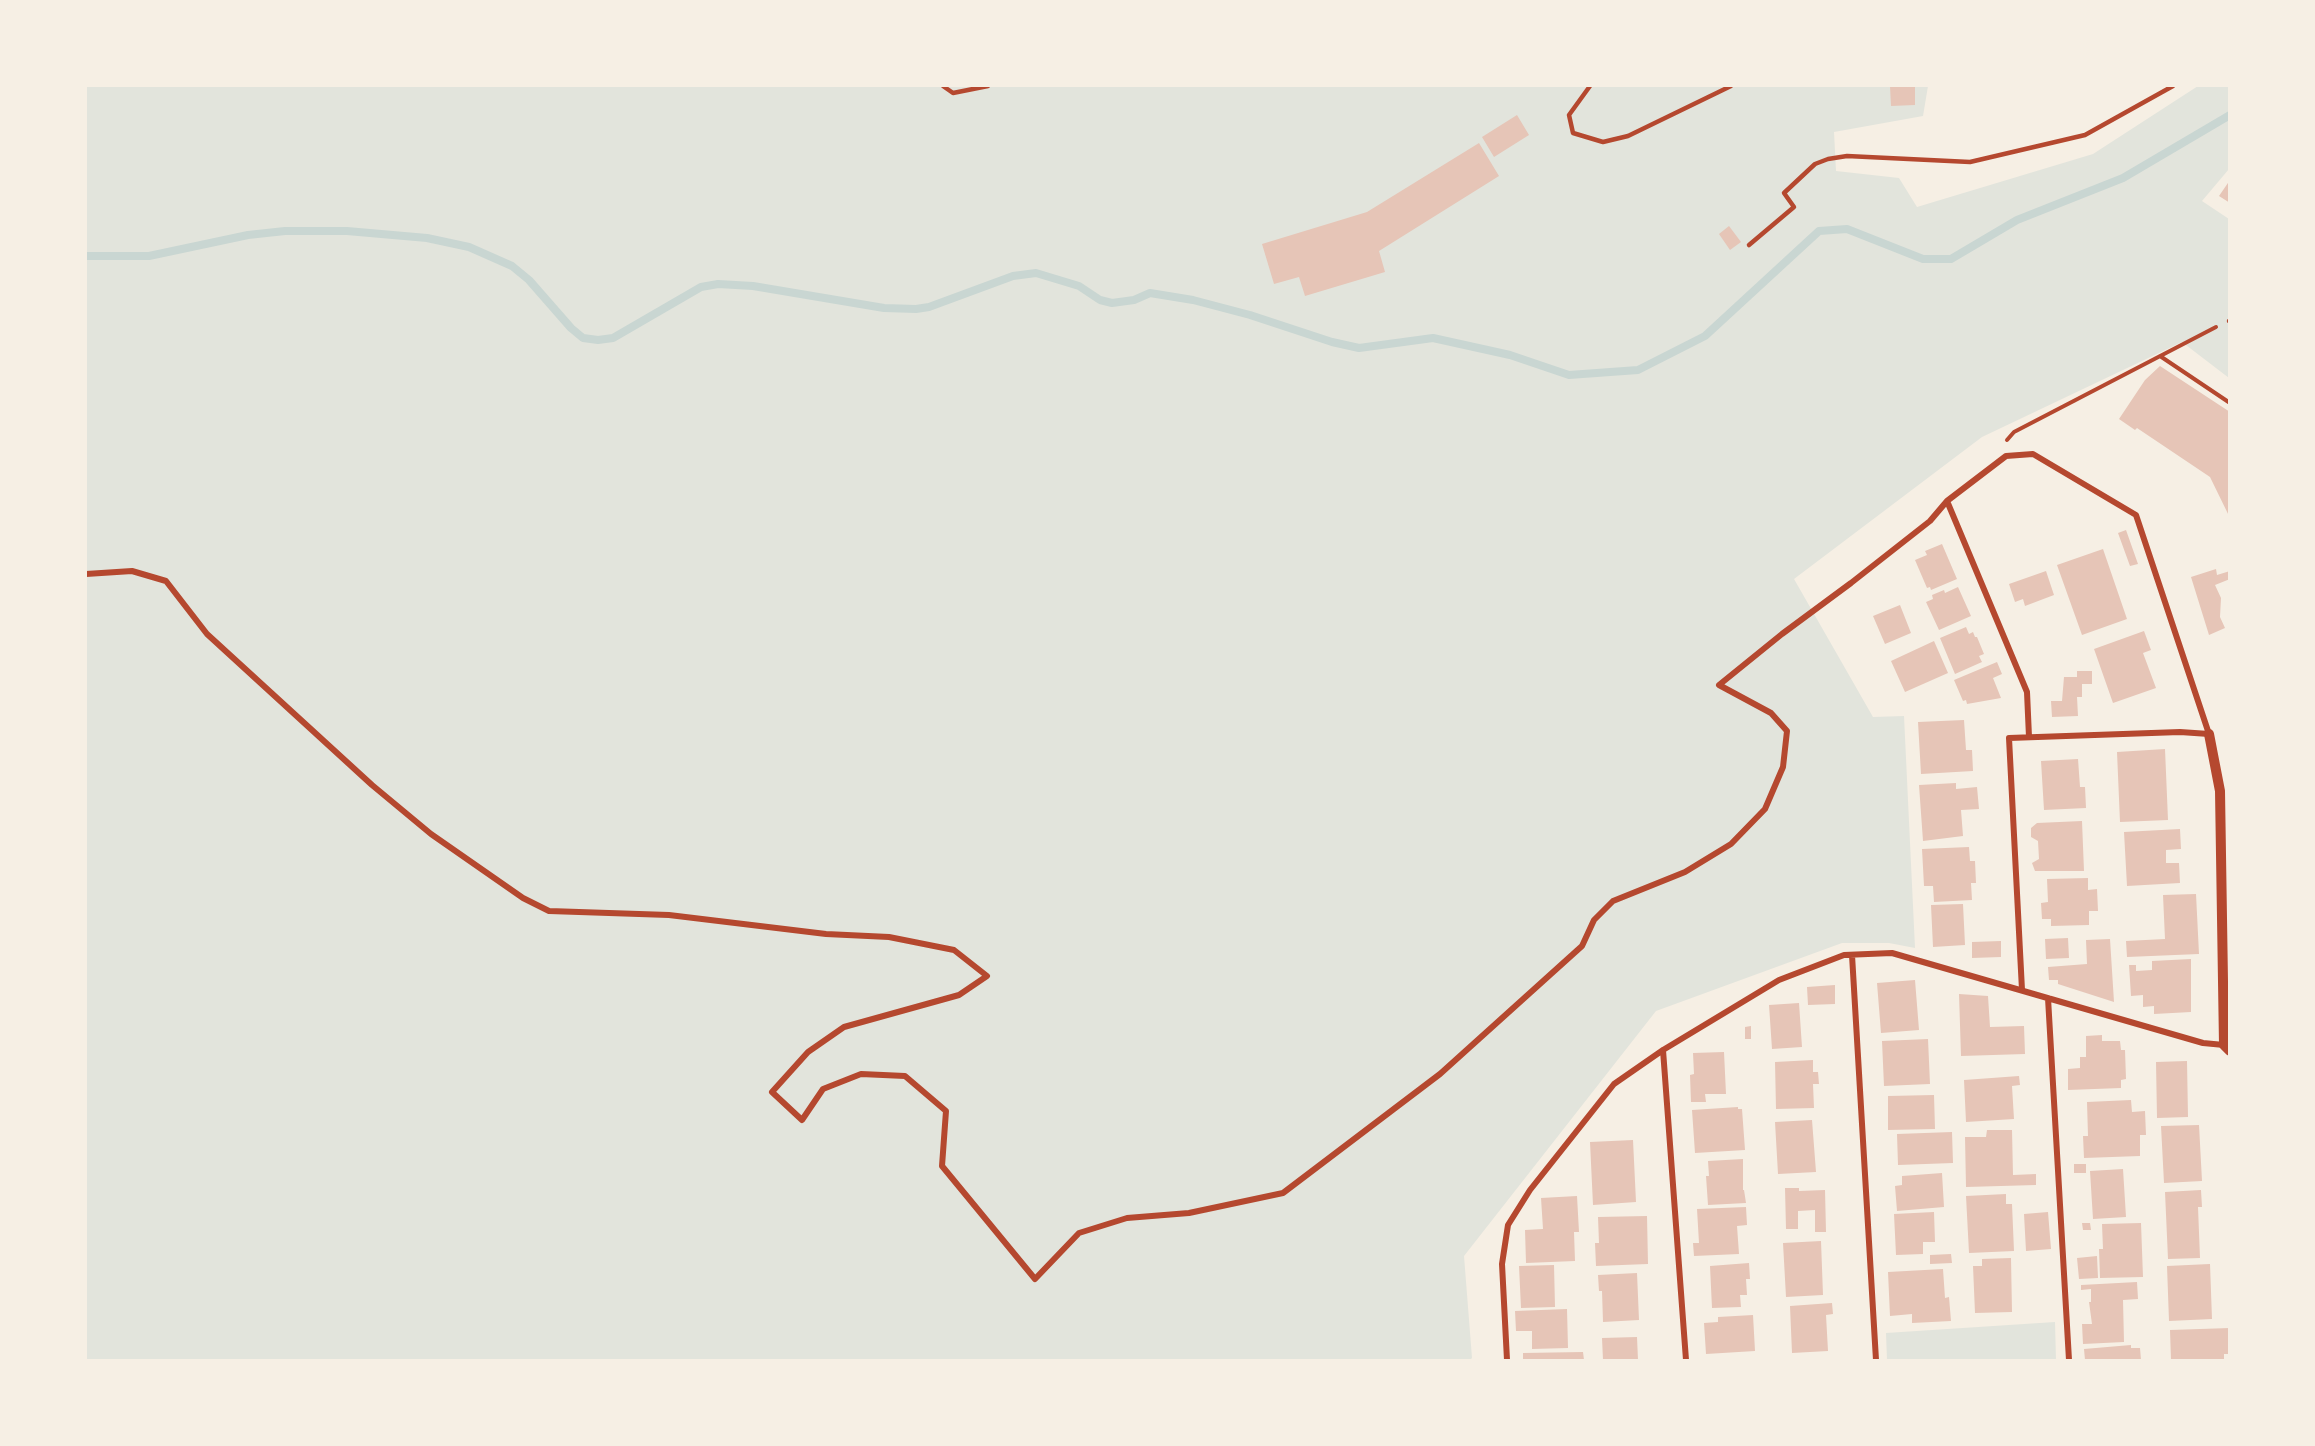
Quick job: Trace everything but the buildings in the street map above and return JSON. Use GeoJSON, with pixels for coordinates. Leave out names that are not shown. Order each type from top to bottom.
{"type":"FeatureCollection","features":[{"type":"Feature","properties":{"kind":"street"},"geometry":{"type":"LineString","coordinates":[[86,574],[132,571],[166,581],[207,634],[372,786],[431,834],[523,898],[549,911],[669,915],[826,934],[889,937],[954,950],[987,976],[959,995],[844,1027],[808,1052],[772,1092],[802,1120],[823,1089],[861,1074],[904,1076],[946,1111],[942,1166],[1035,1279],[1079,1233],[1127,1218],[1189,1213],[1283,1193],[1449,1066],[1582,946],[1594,920],[1612,901],[1685,872],[1731,844],[1765,809],[1783,767],[1787,731],[1771,713],[1719,686],[1782,634],[1851,584],[1930,521],[1947,501],[2006,456],[2033,454],[2136,515],[2210,734],[2220,791],[2227,1048],[2203,1044],[1892,954],[1844,956],[1779,980],[1663,1050],[1614,1084],[1530,1190],[1508,1225],[1502,1264],[1507,1360]]}},
{"type":"Feature","properties":{"kind":"street"},"geometry":{"type":"LineString","coordinates":[[1947,501],[2026,692],[2029,737]]}},
{"type":"Feature","properties":{"kind":"street"},"geometry":{"type":"LineString","coordinates":[[2022,990],[2009,738],[2180,732],[2210,734]]}},
{"type":"Feature","properties":{"kind":"street"},"geometry":{"type":"LineString","coordinates":[[1852,955],[1876,1360]]}},
{"type":"Feature","properties":{"kind":"street"},"geometry":{"type":"LineString","coordinates":[[2048,998],[2069,1360]]}},
{"type":"Feature","properties":{"kind":"street"},"geometry":{"type":"LineString","coordinates":[[1663,1050],[1686,1360]]}},
{"type":"Feature","properties":{"kind":"lane"},"geometry":{"type":"LineString","coordinates":[[942,86],[953,93],[988,86]]}},
{"type":"Feature","properties":{"kind":"lane"},"geometry":{"type":"LineString","coordinates":[[1590,86],[1569,115],[1573,133],[1603,142],[1628,136],[1731,86]]}},
{"type":"Feature","properties":{"kind":"lane"},"geometry":{"type":"LineString","coordinates":[[1749,245],[1794,207],[1784,193],[1815,164],[1828,159],[1847,156],[1970,162],[2085,135],[2173,86]]}},
{"type":"Feature","properties":{"kind":"path"},"geometry":{"type":"LineString","coordinates":[[2006,456],[2002,444],[2014,432],[2229,321]]}},
{"type":"Feature","properties":{"kind":"path"},"geometry":{"type":"LineString","coordinates":[[2160,356],[2229,403]]}},
{"type":"Feature","properties":{"kind":"shaded area"},"geometry":{"type":"Polygon","coordinates":[[[86,86],[1928,86],[1923,116],[1834,132],[1836,171],[1899,178],[1917,207],[2093,154],[2198,86],[2229,86],[2229,169],[2202,201],[2229,219],[2229,378],[2182,342],[1982,437],[1794,579],[1873,717],[1904,716],[1915,948],[1889,943],[1842,943],[1656,1011],[1464,1256],[1472,1358],[1470,1360],[86,1360],[86,86]]]}},
{"type":"Feature","properties":{"kind":"shaded area"},"geometry":{"type":"Polygon","coordinates":[[[2055,1322],[2056,1360],[1887,1360],[1886,1333],[2055,1322]]]}},
{"type":"Feature","properties":{"kind":"waterway"},"geometry":{"type":"LineString","coordinates":[[86,256],[149,256],[248,235],[285,231],[347,231],[427,238],[469,247],[512,266],[529,280],[571,328],[583,338],[598,340],[613,338],[701,287],[718,284],[753,286],[884,308],[916,309],[929,307],[1013,276],[1036,273],[1079,286],[1100,300],[1112,303],[1134,300],[1150,293],[1193,300],[1359,348],[1433,338],[1510,355],[1569,375],[1638,370],[1705,336],[1819,231],[1847,229],[1923,259],[1951,259],[2017,220],[2123,178],[2230,115]]}}]}
